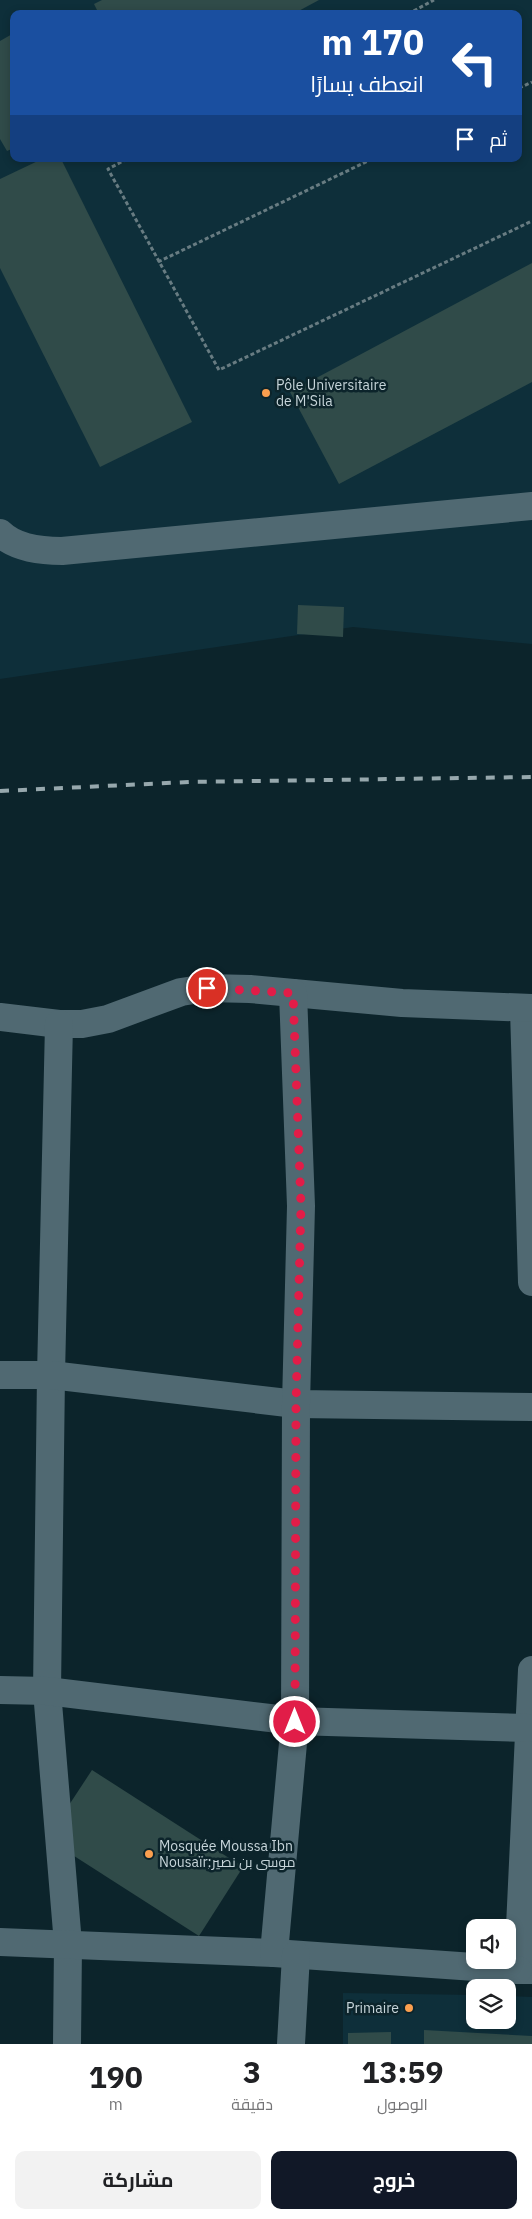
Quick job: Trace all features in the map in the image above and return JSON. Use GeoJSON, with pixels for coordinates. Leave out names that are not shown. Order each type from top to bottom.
{"type":"FeatureCollection","features":[{"type":"Feature","properties":{"kind":"street"},"geometry":{"type":"LineString","coordinates":[[0,533],[20,545],[41,551],[62,551],[532,506]]}},
{"type":"Feature","properties":{"kind":"street"},"geometry":{"type":"LineString","coordinates":[[0,1017],[60,1024],[82,1024],[108,1019],[182,992],[224,988],[402,1003],[528,1008],[532,1282]]}},
{"type":"Feature","properties":{"kind":"street"},"geometry":{"type":"LineString","coordinates":[[291,2044],[285,1954],[295,1722],[296,1404],[301,1206],[293,993]]}},
{"type":"Feature","properties":{"kind":"street"},"geometry":{"type":"LineString","coordinates":[[60,1024],[51,1376],[47,1691],[68,1944],[66,2044]]}},
{"type":"Feature","properties":{"kind":"street"},"geometry":{"type":"LineString","coordinates":[[0,1375],[51,1376],[296,1404],[532,1407]]}},
{"type":"Feature","properties":{"kind":"street"},"geometry":{"type":"LineString","coordinates":[[0,1942],[285,1954],[525,1970],[528,1728],[532,1670]]}},
{"type":"Feature","properties":{"kind":"street"},"geometry":{"type":"LineString","coordinates":[[0,1690],[47,1691],[295,1722],[528,1728]]}},
{"type":"Feature","properties":{"kind":"path"},"geometry":{"type":"LineString","coordinates":[[415,10],[434,0]]}},
{"type":"Feature","properties":{"kind":"path"},"geometry":{"type":"LineString","coordinates":[[121,162],[108,168],[219,370],[532,221]]}},
{"type":"Feature","properties":{"kind":"path"},"geometry":{"type":"LineString","coordinates":[[158,262],[366,162]]}},
{"type":"Feature","properties":{"kind":"shaded area","name":"Pôle Universitaire de M'Sila"},"geometry":{"type":"Polygon","coordinates":[[[0,0],[532,0],[532,644],[353,627],[0,679],[0,0]]]}},
{"type":"Feature","properties":{"kind":"shaded area","name":"Primaire"},"geometry":{"type":"Polygon","coordinates":[[[343,1993],[466,1995],[466,2029],[516,2029],[516,1996],[532,1997],[532,2044],[343,2044],[343,1993]]]}},
{"type":"Feature","properties":{"kind":"building"},"geometry":{"type":"Polygon","coordinates":[[[102,0],[319,0],[300,10],[97,10],[94,4],[102,0]]]}},
{"type":"Feature","properties":{"kind":"building"},"geometry":{"type":"Polygon","coordinates":[[[10,35],[10,150],[7,151],[0,139],[0,41],[10,35]]]}},
{"type":"Feature","properties":{"kind":"building"},"geometry":{"type":"Polygon","coordinates":[[[36,162],[62,162],[192,422],[100,467],[0,268],[0,179],[36,162]]]}},
{"type":"Feature","properties":{"kind":"building"},"geometry":{"type":"Polygon","coordinates":[[[532,263],[532,382],[339,484],[290,392],[532,263]]]}},
{"type":"Feature","properties":{"kind":"building"},"geometry":{"type":"Polygon","coordinates":[[[298,605],[344,607],[343,637],[297,634],[298,605]]]}},
{"type":"Feature","properties":{"kind":"building"},"geometry":{"type":"Polygon","coordinates":[[[92,1770],[243,1867],[199,1936],[71,1854],[69,1805],[92,1770]]]}},
{"type":"Feature","properties":{"kind":"building"},"geometry":{"type":"Polygon","coordinates":[[[424,2030],[532,2036],[532,2044],[424,2044],[424,2030]]]}},
{"type":"Feature","properties":{"kind":"building"},"geometry":{"type":"Polygon","coordinates":[[[391,2032],[391,2044],[348,2044],[348,2033],[391,2032]]]}},
{"type":"Feature","properties":{"kind":"railway"},"geometry":{"type":"LineString","coordinates":[[0,791],[189,782],[532,777]]}},
{"type":"Feature","properties":{"kind":"place","name":"Pôle Universitaire de M'Sila"},"geometry":{"type":"Point","coordinates":[266,393]}},
{"type":"Feature","properties":{"kind":"place","name":"Mosquée Moussa Ibn Nousaïr;موسى بن نصير"},"geometry":{"type":"Point","coordinates":[149,1854]}},
{"type":"Feature","properties":{"kind":"place","name":"Primaire"},"geometry":{"type":"Point","coordinates":[409,2008]}},
{"type":"Feature","properties":{"kind":"route"},"geometry":{"type":"LineString","coordinates":[[207,988],[293,993],[301,1206],[296,1404],[295,1722]]}}]}
